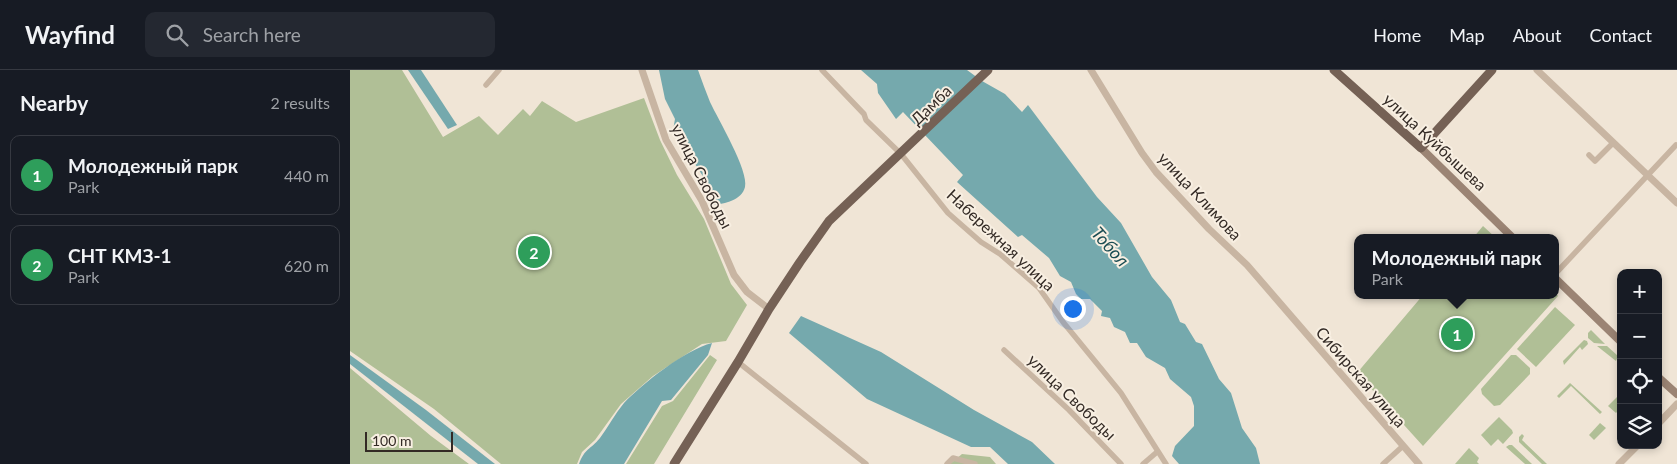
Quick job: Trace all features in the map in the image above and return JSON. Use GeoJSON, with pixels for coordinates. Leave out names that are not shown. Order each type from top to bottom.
{"type":"FeatureCollection","features":[{"type":"Feature","properties":{"kind":"main road","name":"Дамба"},"geometry":{"type":"LineString","coordinates":[[674,464],[769,309],[829,221],[988,70]]}},
{"type":"Feature","properties":{"kind":"main road","name":"улица Куйбышева"},"geometry":{"type":"LineString","coordinates":[[1334,70],[1421,148],[1510,234]]}},
{"type":"Feature","properties":{"kind":"main road"},"geometry":{"type":"LineString","coordinates":[[1421,148],[1492,70]]}},
{"type":"Feature","properties":{"kind":"main road"},"geometry":{"type":"LineString","coordinates":[[1559,282],[1617,338]]}},
{"type":"Feature","properties":{"kind":"main road"},"geometry":{"type":"LineString","coordinates":[[1662,381],[1677,394]]}},
{"type":"Feature","properties":{"kind":"street"},"geometry":{"type":"LineString","coordinates":[[486,85],[499,70]]}},
{"type":"Feature","properties":{"kind":"street","name":"улица Свободы"},"geometry":{"type":"LineString","coordinates":[[642,70],[666,140],[702,201],[734,275],[747,292],[769,309]]}},
{"type":"Feature","properties":{"kind":"street","name":"Набережная улица"},"geometry":{"type":"LineString","coordinates":[[822,70],[864,114],[866,120],[901,154],[948,213],[1039,288],[1063,322],[1121,393],[1166,464]]}},
{"type":"Feature","properties":{"kind":"street","name":"улица Климова"},"geometry":{"type":"LineString","coordinates":[[1091,70],[1142,153],[1156,172],[1247,265],[1283,308]]}},
{"type":"Feature","properties":{"kind":"street"},"geometry":{"type":"LineString","coordinates":[[1537,70],[1677,203]]}},
{"type":"Feature","properties":{"kind":"street"},"geometry":{"type":"LineString","coordinates":[[1589,155],[1595,161],[1613,143]]}},
{"type":"Feature","properties":{"kind":"street"},"geometry":{"type":"LineString","coordinates":[[1559,270],[1676,145]]}},
{"type":"Feature","properties":{"kind":"street","name":"Сибирская улица"},"geometry":{"type":"LineString","coordinates":[[1283,308],[1419,464]]}},
{"type":"Feature","properties":{"kind":"street","name":"улица Свободы"},"geometry":{"type":"LineString","coordinates":[[1004,350],[1069,410],[1121,464]]}},
{"type":"Feature","properties":{"kind":"street"},"geometry":{"type":"LineString","coordinates":[[738,362],[866,464]]}},
{"type":"Feature","properties":{"kind":"street"},"geometry":{"type":"LineString","coordinates":[[1662,420],[1677,404]]}},
{"type":"Feature","properties":{"kind":"street"},"geometry":{"type":"LineString","coordinates":[[1383,464],[1403,446]]}},
{"type":"Feature","properties":{"kind":"street"},"geometry":{"type":"LineString","coordinates":[[1620,464],[1634,449]]}},
{"type":"Feature","properties":{"kind":"street"},"geometry":{"type":"LineString","coordinates":[[1143,464],[1157,452]]}},
{"type":"Feature","properties":{"kind":"street"},"geometry":{"type":"LineString","coordinates":[[947,464],[953,458],[975,464]]}},
{"type":"Feature","properties":{"kind":"green space"},"geometry":{"type":"Polygon","coordinates":[[[350,70],[402,70],[443,137],[479,116],[498,135],[523,109],[530,116],[542,101],[576,122],[644,98],[660,140],[677,175],[704,219],[731,284],[747,305],[726,341],[702,344],[653,376],[621,404],[595,440],[582,452],[577,464],[501,464],[434,409],[350,351],[350,70]]]}},
{"type":"Feature","properties":{"kind":"green space"},"geometry":{"type":"Polygon","coordinates":[[[1483,226],[1492,234],[1476,234],[1483,226]]]}},
{"type":"Feature","properties":{"kind":"green space"},"geometry":{"type":"Polygon","coordinates":[[[1420,299],[1555,299],[1423,446],[1357,373],[1420,299]]]}},
{"type":"Feature","properties":{"kind":"green space"},"geometry":{"type":"Polygon","coordinates":[[[1555,307],[1575,325],[1536,367],[1517,349],[1555,307]]]}},
{"type":"Feature","properties":{"kind":"green space"},"geometry":{"type":"Polygon","coordinates":[[[1591,330],[1605,344],[1594,343],[1588,338],[1588,333],[1591,330]]]}},
{"type":"Feature","properties":{"kind":"green space"},"geometry":{"type":"Polygon","coordinates":[[[1584,340],[1588,344],[1582,350],[1580,347],[1564,365],[1563,361],[1584,340]]]}},
{"type":"Feature","properties":{"kind":"green space"},"geometry":{"type":"Polygon","coordinates":[[[1597,346],[1607,346],[1617,355],[1616,361],[1597,346]]]}},
{"type":"Feature","properties":{"kind":"green space"},"geometry":{"type":"Polygon","coordinates":[[[710,355],[717,360],[654,464],[626,464],[662,406],[673,401],[710,355]]]}},
{"type":"Feature","properties":{"kind":"green space"},"geometry":{"type":"Polygon","coordinates":[[[1511,355],[1516,355],[1530,368],[1530,374],[1500,405],[1494,406],[1482,394],[1481,389],[1511,355]]]}},
{"type":"Feature","properties":{"kind":"green space"},"geometry":{"type":"Polygon","coordinates":[[[350,368],[431,436],[469,464],[350,464],[350,368]]]}},
{"type":"Feature","properties":{"kind":"green space"},"geometry":{"type":"Polygon","coordinates":[[[1570,383],[1602,412],[1600,414],[1571,386],[1559,398],[1557,396],[1570,383]]]}},
{"type":"Feature","properties":{"kind":"green space"},"geometry":{"type":"Polygon","coordinates":[[[1617,397],[1616,413],[1608,406],[1617,397]]]}},
{"type":"Feature","properties":{"kind":"green space"},"geometry":{"type":"Polygon","coordinates":[[[1499,417],[1513,433],[1503,444],[1498,439],[1491,446],[1481,435],[1499,417]]]}},
{"type":"Feature","properties":{"kind":"green space"},"geometry":{"type":"Polygon","coordinates":[[[1600,423],[1606,428],[1594,440],[1589,435],[1600,423]]]}},
{"type":"Feature","properties":{"kind":"green space"},"geometry":{"type":"Polygon","coordinates":[[[1522,434],[1524,436],[1522,440],[1547,464],[1542,464],[1519,442],[1519,437],[1522,434]]]}},
{"type":"Feature","properties":{"kind":"green space"},"geometry":{"type":"Polygon","coordinates":[[[1512,445],[1532,464],[1525,464],[1506,447],[1512,445]]]}},
{"type":"Feature","properties":{"kind":"green space"},"geometry":{"type":"Polygon","coordinates":[[[1469,448],[1479,458],[1477,462],[1479,464],[1455,464],[1469,448]]]}},
{"type":"Feature","properties":{"kind":"green space"},"geometry":{"type":"Polygon","coordinates":[[[962,454],[990,457],[996,464],[950,464],[962,454]]]}},
{"type":"Feature","properties":{"kind":"water"},"geometry":{"type":"Polygon","coordinates":[[[408,70],[421,70],[457,125],[448,129],[408,70]]]}},
{"type":"Feature","properties":{"kind":"water"},"geometry":{"type":"Polygon","coordinates":[[[659,70],[698,70],[710,102],[742,169],[745,187],[737,198],[714,205],[708,184],[673,130],[675,119],[665,99],[659,70]]]}},
{"type":"Feature","properties":{"kind":"water","name":"Тобол"},"geometry":{"type":"Polygon","coordinates":[[[861,70],[967,70],[1005,94],[1022,112],[1028,105],[1097,197],[1121,223],[1152,277],[1171,300],[1180,322],[1185,324],[1196,342],[1202,344],[1219,379],[1231,393],[1242,428],[1256,448],[1260,464],[1179,464],[1172,456],[1175,446],[1194,426],[1194,406],[1191,397],[1170,379],[1165,368],[1146,357],[1137,343],[1130,343],[1125,332],[1114,327],[1110,318],[1101,316],[1102,311],[1090,299],[1081,299],[1076,294],[1071,282],[1060,276],[1049,258],[1022,235],[1018,237],[957,182],[963,175],[903,112],[896,119],[878,93],[877,84],[861,70]]]}},
{"type":"Feature","properties":{"kind":"water"},"geometry":{"type":"Polygon","coordinates":[[[801,316],[881,352],[974,410],[1032,442],[1055,464],[1008,464],[990,447],[971,447],[867,399],[789,333],[801,316]]]}},
{"type":"Feature","properties":{"kind":"water"},"geometry":{"type":"Polygon","coordinates":[[[712,343],[708,355],[671,400],[662,401],[624,464],[579,464],[586,452],[600,438],[621,407],[632,395],[677,360],[712,343]]]}},
{"type":"Feature","properties":{"kind":"water"},"geometry":{"type":"Polygon","coordinates":[[[350,355],[426,410],[495,464],[478,464],[350,364],[350,355]]]}},
{"type":"Feature","properties":{"kind":"place","name":"СНТ КМЗ-1"},"geometry":{"type":"Point","coordinates":[534,252]}},
{"type":"Feature","properties":{"kind":"place","name":"Молодежный парк"},"geometry":{"type":"Point","coordinates":[1457,334]}}]}
